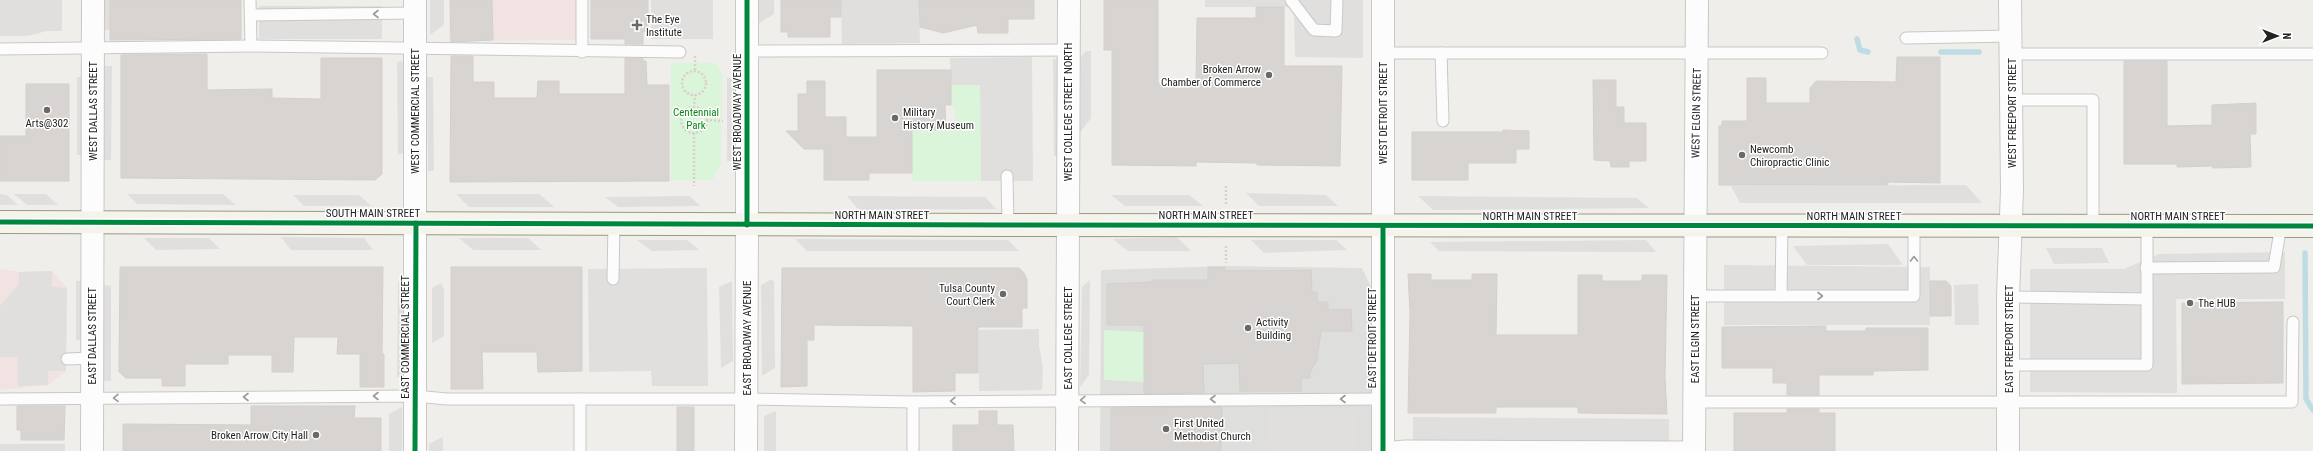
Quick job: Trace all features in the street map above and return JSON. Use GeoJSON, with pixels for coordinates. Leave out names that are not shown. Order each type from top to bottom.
{"type":"FeatureCollection","features":[{"type":"Feature","properties":{"kind":"main road","name":"SOUTH MAIN STREET"},"geometry":{"type":"LineString","coordinates":[[0,222],[747,225]]}},
{"type":"Feature","properties":{"kind":"main road","name":"NORTH MAIN STREET"},"geometry":{"type":"LineString","coordinates":[[747,225],[2313,226]]}},
{"type":"Feature","properties":{"kind":"street","name":"WEST DALLAS STREET"},"geometry":{"type":"LineString","coordinates":[[93,0],[93,222]]}},
{"type":"Feature","properties":{"kind":"street","name":"WEST BROADWAY AVENUE"},"geometry":{"type":"LineString","coordinates":[[747,0],[747,225]]}},
{"type":"Feature","properties":{"kind":"street","name":"WEST COLLEGE STREET NORTH"},"geometry":{"type":"LineString","coordinates":[[1068,225],[1069,0]]}},
{"type":"Feature","properties":{"kind":"street","name":"WEST DETROIT STREET"},"geometry":{"type":"LineString","coordinates":[[1383,0],[1383,226]]}},
{"type":"Feature","properties":{"kind":"street","name":"WEST ELGIN STREET"},"geometry":{"type":"LineString","coordinates":[[1695,226],[1697,0]]}},
{"type":"Feature","properties":{"kind":"street","name":"WEST FREEPORT STREET"},"geometry":{"type":"LineString","coordinates":[[2010,0],[2012,100],[2011,226]]}},
{"type":"Feature","properties":{"kind":"street","name":"WEST COMMERCIAL STREET"},"geometry":{"type":"LineString","coordinates":[[415,7],[416,223]]}},
{"type":"Feature","properties":{"kind":"street","name":"EAST DALLAS STREET"},"geometry":{"type":"LineString","coordinates":[[92,451],[93,222]]}},
{"type":"Feature","properties":{"kind":"street","name":"EAST COMMERCIAL STREET"},"geometry":{"type":"LineString","coordinates":[[415,451],[416,223]]}},
{"type":"Feature","properties":{"kind":"street","name":"EAST BROADWAY AVENUE"},"geometry":{"type":"LineString","coordinates":[[746,451],[747,225]]}},
{"type":"Feature","properties":{"kind":"street","name":"EAST COLLEGE STREET"},"geometry":{"type":"LineString","coordinates":[[1067,451],[1068,225]]}},
{"type":"Feature","properties":{"kind":"street","name":"EAST DETROIT STREET"},"geometry":{"type":"LineString","coordinates":[[1383,226],[1383,450]]}},
{"type":"Feature","properties":{"kind":"street","name":"EAST ELGIN STREET"},"geometry":{"type":"LineString","coordinates":[[1694,449],[1695,226]]}},
{"type":"Feature","properties":{"kind":"street","name":"EAST FREEPORT STREET"},"geometry":{"type":"LineString","coordinates":[[2008,451],[2008,297],[2011,226]]}},
{"type":"Feature","properties":{"kind":"lane"},"geometry":{"type":"LineString","coordinates":[[250,0],[251,46]]}},
{"type":"Feature","properties":{"kind":"lane"},"geometry":{"type":"LineString","coordinates":[[582,0],[582,52]]}},
{"type":"Feature","properties":{"kind":"lane"},"geometry":{"type":"LineString","coordinates":[[1291,0],[1314,30],[1336,31],[1336,0]]}},
{"type":"Feature","properties":{"kind":"lane"},"geometry":{"type":"LineString","coordinates":[[251,14],[415,7]]}},
{"type":"Feature","properties":{"kind":"lane"},"geometry":{"type":"LineString","coordinates":[[1906,38],[2011,45],[2313,54]]}},
{"type":"Feature","properties":{"kind":"lane"},"geometry":{"type":"LineString","coordinates":[[0,50],[251,46],[582,52],[680,52]]}},
{"type":"Feature","properties":{"kind":"lane"},"geometry":{"type":"LineString","coordinates":[[746,51],[1068,50]]}},
{"type":"Feature","properties":{"kind":"lane"},"geometry":{"type":"LineString","coordinates":[[1383,53],[1822,53]]}},
{"type":"Feature","properties":{"kind":"lane"},"geometry":{"type":"LineString","coordinates":[[1441,53],[1443,121]]}},
{"type":"Feature","properties":{"kind":"lane"},"geometry":{"type":"LineString","coordinates":[[2012,100],[2094,100],[2092,226]]}},
{"type":"Feature","properties":{"kind":"lane"},"geometry":{"type":"LineString","coordinates":[[1007,176],[1008,226]]}},
{"type":"Feature","properties":{"kind":"lane"},"geometry":{"type":"LineString","coordinates":[[614,224],[614,279]]}},
{"type":"Feature","properties":{"kind":"lane"},"geometry":{"type":"LineString","coordinates":[[1781,296],[1782,226]]}},
{"type":"Feature","properties":{"kind":"lane"},"geometry":{"type":"LineString","coordinates":[[1694,296],[1914,296],[1914,226]]}},
{"type":"Feature","properties":{"kind":"lane"},"geometry":{"type":"LineString","coordinates":[[2008,365],[2147,365],[2147,226]]}},
{"type":"Feature","properties":{"kind":"lane"},"geometry":{"type":"LineString","coordinates":[[2146,268],[2274,267],[2281,226]]}},
{"type":"Feature","properties":{"kind":"lane"},"geometry":{"type":"LineString","coordinates":[[2008,297],[2147,299]]}},
{"type":"Feature","properties":{"kind":"lane"},"geometry":{"type":"LineString","coordinates":[[1695,402],[2292,402],[2293,322]]}},
{"type":"Feature","properties":{"kind":"lane"},"geometry":{"type":"LineString","coordinates":[[67,359],[92,358]]}},
{"type":"Feature","properties":{"kind":"lane"},"geometry":{"type":"LineString","coordinates":[[0,399],[415,396],[447,399],[746,399],[913,402],[1382,399]]}},
{"type":"Feature","properties":{"kind":"lane"},"geometry":{"type":"LineString","coordinates":[[580,399],[580,451]]}},
{"type":"Feature","properties":{"kind":"lane"},"geometry":{"type":"LineString","coordinates":[[913,402],[913,451]]}},
{"type":"Feature","properties":{"kind":"lane"},"geometry":{"type":"LineString","coordinates":[[1383,450],[1404,446],[1694,449]]}},
{"type":"Feature","properties":{"kind":"path"},"geometry":{"type":"LineString","coordinates":[[695,52],[695,71]]}},
{"type":"Feature","properties":{"kind":"path"},"geometry":{"type":"LineString","coordinates":[[695,71],[704,76],[706,84],[703,91],[695,95],[686,92],[682,82],[686,74],[695,71]]}},
{"type":"Feature","properties":{"kind":"path"},"geometry":{"type":"LineString","coordinates":[[694,108],[695,95]]}},
{"type":"Feature","properties":{"kind":"path"},"geometry":{"type":"LineString","coordinates":[[694,108],[704,113],[706,120],[704,128],[694,133],[685,130],[681,118],[685,111],[694,108]]}},
{"type":"Feature","properties":{"kind":"path"},"geometry":{"type":"LineString","coordinates":[[706,120],[723,121]]}},
{"type":"Feature","properties":{"kind":"path"},"geometry":{"type":"LineString","coordinates":[[694,133],[694,186]]}},
{"type":"Feature","properties":{"kind":"path"},"geometry":{"type":"LineString","coordinates":[[1226,186],[1226,208]]}},
{"type":"Feature","properties":{"kind":"path"},"geometry":{"type":"LineString","coordinates":[[1226,243],[1226,263]]}},
{"type":"Feature","properties":{"kind":"shaded area"},"geometry":{"type":"Polygon","coordinates":[[[0,0],[62,0],[62,31],[47,31],[27,36],[0,36],[0,0]]]}},
{"type":"Feature","properties":{"kind":"shaded area"},"geometry":{"type":"Polygon","coordinates":[[[104,0],[112,0],[112,30],[104,30],[104,0]]]}},
{"type":"Feature","properties":{"kind":"shaded area"},"geometry":{"type":"Polygon","coordinates":[[[430,0],[444,0],[444,25],[430,35],[430,0]]]}},
{"type":"Feature","properties":{"kind":"shaded area"},"geometry":{"type":"Polygon","coordinates":[[[450,0],[578,0],[579,40],[449,41],[450,0]]]}},
{"type":"Feature","properties":{"kind":"shaded area"},"geometry":{"type":"Polygon","coordinates":[[[651,0],[713,0],[713,39],[651,39],[651,0]]]}},
{"type":"Feature","properties":{"kind":"shaded area"},"geometry":{"type":"Polygon","coordinates":[[[759,0],[774,0],[774,14],[758,24],[759,0]]]}},
{"type":"Feature","properties":{"kind":"shaded area"},"geometry":{"type":"Polygon","coordinates":[[[841,0],[919,0],[920,43],[842,44],[841,0]]]}},
{"type":"Feature","properties":{"kind":"shaded area"},"geometry":{"type":"Polygon","coordinates":[[[1205,0],[1363,0],[1363,58],[1295,57],[1294,7],[1205,7],[1205,0]]]}},
{"type":"Feature","properties":{"kind":"shaded area"},"geometry":{"type":"Polygon","coordinates":[[[259,6],[382,6],[382,39],[259,39],[259,6]]]}},
{"type":"Feature","properties":{"kind":"shaded area"},"geometry":{"type":"Polygon","coordinates":[[[1086,51],[1091,51],[1091,118],[1080,133],[1081,57],[1086,51]]]}},
{"type":"Feature","properties":{"kind":"shaded area"},"geometry":{"type":"Polygon","coordinates":[[[1032,57],[1033,181],[981,181],[980,85],[951,85],[950,58],[1032,57]]]}},
{"type":"Feature","properties":{"kind":"shaded area"},"geometry":{"type":"Polygon","coordinates":[[[1053,59],[1061,59],[1061,157],[1054,156],[1053,59]]]}},
{"type":"Feature","properties":{"kind":"shaded area"},"geometry":{"type":"Polygon","coordinates":[[[405,61],[406,153],[398,154],[397,62],[405,61]]]}},
{"type":"Feature","properties":{"kind":"shaded area"},"geometry":{"type":"Polygon","coordinates":[[[103,66],[112,66],[111,160],[104,160],[103,66]]]}},
{"type":"Feature","properties":{"kind":"shaded area"},"geometry":{"type":"Polygon","coordinates":[[[77,77],[85,77],[84,155],[77,155],[77,77]]]}},
{"type":"Feature","properties":{"kind":"shaded area"},"geometry":{"type":"Polygon","coordinates":[[[427,77],[433,77],[434,171],[428,171],[427,77]]]}},
{"type":"Feature","properties":{"kind":"shaded area"},"geometry":{"type":"Polygon","coordinates":[[[727,78],[737,78],[736,161],[727,161],[727,78]]]}},
{"type":"Feature","properties":{"kind":"shaded area"},"geometry":{"type":"Polygon","coordinates":[[[1966,185],[1982,203],[1740,203],[1731,186],[1966,185]]]}},
{"type":"Feature","properties":{"kind":"shaded area"},"geometry":{"type":"Polygon","coordinates":[[[1246,193],[1326,195],[1338,206],[1259,206],[1246,193]]]}},
{"type":"Feature","properties":{"kind":"shaded area"},"geometry":{"type":"Polygon","coordinates":[[[0,194],[7,195],[18,205],[0,205],[0,194]]]}},
{"type":"Feature","properties":{"kind":"shaded area"},"geometry":{"type":"Polygon","coordinates":[[[14,194],[46,194],[58,205],[27,205],[14,194]]]}},
{"type":"Feature","properties":{"kind":"shaded area"},"geometry":{"type":"Polygon","coordinates":[[[127,194],[223,194],[236,205],[137,204],[127,194]]]}},
{"type":"Feature","properties":{"kind":"shaded area"},"geometry":{"type":"Polygon","coordinates":[[[456,194],[539,194],[554,207],[469,207],[456,194]]]}},
{"type":"Feature","properties":{"kind":"shaded area"},"geometry":{"type":"Polygon","coordinates":[[[293,195],[359,195],[371,206],[304,206],[293,195]]]}},
{"type":"Feature","properties":{"kind":"shaded area"},"geometry":{"type":"Polygon","coordinates":[[[1111,195],[1189,195],[1203,206],[1125,206],[1111,195]]]}},
{"type":"Feature","properties":{"kind":"shaded area"},"geometry":{"type":"Polygon","coordinates":[[[689,196],[701,206],[618,207],[605,197],[689,196]]]}},
{"type":"Feature","properties":{"kind":"shaded area"},"geometry":{"type":"Polygon","coordinates":[[[847,196],[985,197],[996,209],[859,210],[847,196]]]}},
{"type":"Feature","properties":{"kind":"shaded area"},"geometry":{"type":"Polygon","coordinates":[[[1418,196],[1637,198],[1649,208],[1433,210],[1418,196]]]}},
{"type":"Feature","properties":{"kind":"shaded area"},"geometry":{"type":"Polygon","coordinates":[[[281,237],[364,238],[373,250],[291,250],[281,237]]]}},
{"type":"Feature","properties":{"kind":"shaded area"},"geometry":{"type":"Polygon","coordinates":[[[1177,237],[1191,251],[1128,251],[1113,239],[1177,237]]]}},
{"type":"Feature","properties":{"kind":"shaded area"},"geometry":{"type":"Polygon","coordinates":[[[144,238],[209,238],[220,249],[156,250],[144,238]]]}},
{"type":"Feature","properties":{"kind":"shaded area"},"geometry":{"type":"Polygon","coordinates":[[[459,238],[528,238],[541,250],[473,250],[459,238]]]}},
{"type":"Feature","properties":{"kind":"shaded area"},"geometry":{"type":"Polygon","coordinates":[[[795,239],[1008,240],[1019,251],[807,251],[795,239]]]}},
{"type":"Feature","properties":{"kind":"shaded area"},"geometry":{"type":"Polygon","coordinates":[[[637,240],[687,240],[699,250],[652,251],[637,240]]]}},
{"type":"Feature","properties":{"kind":"shaded area"},"geometry":{"type":"Polygon","coordinates":[[[1251,240],[1336,240],[1347,250],[1264,253],[1251,240]]]}},
{"type":"Feature","properties":{"kind":"shaded area"},"geometry":{"type":"Polygon","coordinates":[[[1646,240],[1656,252],[1439,251],[1430,242],[1646,240]]]}},
{"type":"Feature","properties":{"kind":"shaded area"},"geometry":{"type":"Polygon","coordinates":[[[1888,244],[1903,265],[1807,265],[1793,246],[1888,244]]]}},
{"type":"Feature","properties":{"kind":"shaded area"},"geometry":{"type":"Polygon","coordinates":[[[2046,248],[2102,248],[2109,263],[2054,264],[2046,248]]]}},
{"type":"Feature","properties":{"kind":"shaded area"},"geometry":{"type":"Polygon","coordinates":[[[2285,252],[2285,299],[2176,299],[2177,393],[2030,392],[2030,269],[2124,269],[2159,254],[2285,252]]]}},
{"type":"Feature","properties":{"kind":"shaded area"},"geometry":{"type":"Polygon","coordinates":[[[1724,265],[1930,267],[1930,325],[1724,325],[1724,265]]]}},
{"type":"Feature","properties":{"kind":"shaded area","name":"First United Methodist Church"},"geometry":{"type":"Polygon","coordinates":[[[1227,266],[1362,268],[1372,289],[1371,451],[1100,451],[1101,270],[1227,266]]]}},
{"type":"Feature","properties":{"kind":"shaded area"},"geometry":{"type":"Polygon","coordinates":[[[707,268],[708,386],[652,386],[651,371],[589,372],[588,269],[707,268]]]}},
{"type":"Feature","properties":{"kind":"shaded area"},"geometry":{"type":"Polygon","coordinates":[[[0,269],[19,272],[52,271],[67,288],[66,371],[48,385],[0,390],[0,269]]]}},
{"type":"Feature","properties":{"kind":"shaded area"},"geometry":{"type":"Polygon","coordinates":[[[52,271],[52,287],[67,288],[66,371],[48,371],[48,385],[18,386],[18,357],[0,357],[0,306],[19,284],[19,272],[52,271]]]}},
{"type":"Feature","properties":{"kind":"shaded area"},"geometry":{"type":"Polygon","coordinates":[[[772,279],[774,282],[775,368],[762,376],[761,285],[772,279]]]}},
{"type":"Feature","properties":{"kind":"shaded area"},"geometry":{"type":"Polygon","coordinates":[[[1090,280],[1089,375],[1080,387],[1082,287],[1090,280]]]}},
{"type":"Feature","properties":{"kind":"shaded area"},"geometry":{"type":"Polygon","coordinates":[[[76,281],[85,281],[84,340],[76,340],[76,281]]]}},
{"type":"Feature","properties":{"kind":"shaded area"},"geometry":{"type":"Polygon","coordinates":[[[398,281],[405,281],[405,377],[397,377],[398,281]]]}},
{"type":"Feature","properties":{"kind":"shaded area"},"geometry":{"type":"Polygon","coordinates":[[[732,281],[733,361],[721,368],[719,287],[732,281]]]}},
{"type":"Feature","properties":{"kind":"shaded area"},"geometry":{"type":"Polygon","coordinates":[[[441,283],[444,290],[444,336],[432,343],[432,288],[441,283]]]}},
{"type":"Feature","properties":{"kind":"shaded area"},"geometry":{"type":"Polygon","coordinates":[[[1978,284],[1979,325],[1955,325],[1954,285],[1978,284]]]}},
{"type":"Feature","properties":{"kind":"shaded area"},"geometry":{"type":"Polygon","coordinates":[[[104,285],[111,286],[111,381],[104,381],[104,285]]]}},
{"type":"Feature","properties":{"kind":"shaded area"},"geometry":{"type":"Polygon","coordinates":[[[1039,329],[1039,345],[1043,368],[1042,390],[979,391],[979,330],[1039,329]]]}},
{"type":"Feature","properties":{"kind":"shaded area"},"geometry":{"type":"Polygon","coordinates":[[[402,407],[402,451],[389,451],[389,414],[402,407]]]}},
{"type":"Feature","properties":{"kind":"shaded area"},"geometry":{"type":"Polygon","coordinates":[[[1268,409],[1355,409],[1356,451],[1270,451],[1268,409]]]}},
{"type":"Feature","properties":{"kind":"shaded area"},"geometry":{"type":"Polygon","coordinates":[[[776,411],[776,451],[764,451],[764,416],[776,411]]]}},
{"type":"Feature","properties":{"kind":"shaded area"},"geometry":{"type":"Polygon","coordinates":[[[1413,417],[1669,419],[1669,451],[1413,451],[1413,417]]]}},
{"type":"Feature","properties":{"kind":"shaded area"},"geometry":{"type":"Polygon","coordinates":[[[443,437],[443,451],[429,451],[429,444],[443,437]]]}},
{"type":"Feature","properties":{"kind":"shaded area"},"geometry":{"type":"Polygon","coordinates":[[[0,444],[65,444],[65,451],[0,451],[0,444]]]}},
{"type":"Feature","properties":{"kind":"green space","name":"Centennial Park"},"geometry":{"type":"Polygon","coordinates":[[[671,63],[715,63],[722,72],[721,165],[712,180],[671,180],[671,63]]]}},
{"type":"Feature","properties":{"kind":"green space"},"geometry":{"type":"Polygon","coordinates":[[[951,85],[980,85],[981,181],[912,181],[912,131],[955,130],[955,110],[951,105],[951,85]]]}},
{"type":"Feature","properties":{"kind":"green space"},"geometry":{"type":"Polygon","coordinates":[[[1104,330],[1144,332],[1144,382],[1104,380],[1104,330]]]}},
{"type":"Feature","properties":{"kind":"building"},"geometry":{"type":"Polygon","coordinates":[[[110,0],[241,0],[241,39],[110,40],[110,0]]]}},
{"type":"Feature","properties":{"kind":"building"},"geometry":{"type":"Polygon","coordinates":[[[450,0],[492,0],[493,40],[451,42],[450,0]]]}},
{"type":"Feature","properties":{"kind":"building"},"geometry":{"type":"Polygon","coordinates":[[[591,0],[648,0],[648,31],[643,32],[643,44],[625,44],[625,39],[591,39],[591,0]]]}},
{"type":"Feature","properties":{"kind":"building"},"geometry":{"type":"Polygon","coordinates":[[[781,0],[841,0],[841,17],[830,17],[830,37],[788,37],[788,32],[781,32],[781,0]]]}},
{"type":"Feature","properties":{"kind":"building"},"geometry":{"type":"Polygon","coordinates":[[[919,0],[1034,0],[1034,19],[1008,19],[1008,33],[978,33],[977,25],[943,33],[920,27],[919,0]]]}},
{"type":"Feature","properties":{"kind":"building","name":"Broken Arrow Chamber of Commerce"},"geometry":{"type":"Polygon","coordinates":[[[1104,0],[1158,0],[1158,84],[1196,85],[1197,18],[1256,18],[1256,7],[1284,7],[1284,66],[1342,66],[1340,166],[1257,165],[1257,163],[1196,162],[1196,166],[1112,165],[1112,50],[1104,50],[1104,0]]]}},
{"type":"Feature","properties":{"kind":"building"},"geometry":{"type":"Polygon","coordinates":[[[207,54],[207,90],[272,89],[272,98],[321,99],[321,58],[382,58],[382,174],[375,180],[121,178],[121,55],[207,54]]]}},
{"type":"Feature","properties":{"kind":"building"},"geometry":{"type":"Polygon","coordinates":[[[451,56],[473,56],[473,82],[494,82],[494,98],[537,98],[538,81],[559,81],[559,94],[625,94],[625,58],[643,58],[643,61],[646,61],[647,85],[669,85],[669,181],[450,182],[451,56]]]}},
{"type":"Feature","properties":{"kind":"building"},"geometry":{"type":"Polygon","coordinates":[[[1897,57],[1940,57],[1940,183],[1888,182],[1888,185],[1719,185],[1719,126],[1722,126],[1722,121],[1747,121],[1747,78],[1766,78],[1766,103],[1810,103],[1810,88],[1816,81],[1896,82],[1897,57]]]}},
{"type":"Feature","properties":{"kind":"building"},"geometry":{"type":"Polygon","coordinates":[[[2124,61],[2167,61],[2167,126],[2212,125],[2212,105],[2256,103],[2256,134],[2250,134],[2251,167],[2213,168],[2213,166],[2177,167],[2177,164],[2124,164],[2124,61]]]}},
{"type":"Feature","properties":{"kind":"building"},"geometry":{"type":"Polygon","coordinates":[[[877,70],[951,70],[951,105],[945,105],[946,130],[912,130],[912,173],[869,173],[869,180],[824,180],[824,149],[804,149],[786,131],[798,131],[798,94],[807,94],[807,81],[825,81],[825,117],[846,117],[846,137],[877,137],[877,70]]]}},
{"type":"Feature","properties":{"kind":"building"},"geometry":{"type":"Polygon","coordinates":[[[1593,80],[1616,80],[1616,107],[1624,107],[1624,123],[1646,123],[1646,161],[1629,161],[1629,167],[1611,167],[1610,161],[1594,160],[1593,80]]]}},
{"type":"Feature","properties":{"kind":"building","name":"Arts@302"},"geometry":{"type":"Polygon","coordinates":[[[26,84],[69,84],[69,181],[0,181],[0,136],[26,136],[26,84]]]}},
{"type":"Feature","properties":{"kind":"building"},"geometry":{"type":"Polygon","coordinates":[[[1503,130],[1529,131],[1529,149],[1516,149],[1516,163],[1468,163],[1468,180],[1412,180],[1412,132],[1503,132],[1503,130]]]}},
{"type":"Feature","properties":{"kind":"building"},"geometry":{"type":"Polygon","coordinates":[[[120,267],[383,267],[382,354],[384,354],[384,387],[360,387],[360,354],[337,354],[338,337],[294,337],[293,372],[272,372],[272,355],[228,355],[228,364],[185,364],[185,386],[162,386],[162,378],[126,378],[119,372],[120,267]]]}},
{"type":"Feature","properties":{"kind":"building"},"geometry":{"type":"Polygon","coordinates":[[[451,267],[582,267],[582,371],[538,372],[537,352],[482,352],[483,389],[451,389],[451,267]]]}},
{"type":"Feature","properties":{"kind":"building","name":"Activity Building"},"geometry":{"type":"Polygon","coordinates":[[[1208,267],[1225,267],[1225,271],[1311,270],[1312,292],[1317,292],[1317,302],[1328,302],[1328,310],[1351,309],[1352,331],[1321,331],[1317,360],[1310,372],[1310,378],[1301,378],[1301,391],[1240,391],[1239,363],[1203,364],[1204,393],[1144,394],[1144,325],[1107,325],[1107,284],[1152,282],[1152,280],[1208,280],[1208,267]]]}},
{"type":"Feature","properties":{"kind":"building"},"geometry":{"type":"Polygon","coordinates":[[[782,268],[1019,268],[1024,273],[1027,280],[1027,308],[1022,308],[1022,327],[978,327],[978,373],[955,373],[955,391],[913,392],[913,326],[814,325],[814,340],[807,340],[807,386],[781,387],[782,268]]]}},
{"type":"Feature","properties":{"kind":"building"},"geometry":{"type":"Polygon","coordinates":[[[1408,274],[1431,274],[1431,280],[1472,280],[1472,274],[1497,274],[1496,335],[1578,335],[1578,275],[1602,275],[1602,281],[1642,281],[1642,275],[1667,275],[1665,377],[1667,414],[1578,413],[1578,407],[1496,407],[1496,413],[1408,413],[1410,312],[1408,274]]]}},
{"type":"Feature","properties":{"kind":"building"},"geometry":{"type":"Polygon","coordinates":[[[1930,281],[1946,281],[1951,286],[1951,316],[1930,316],[1930,281]]]}},
{"type":"Feature","properties":{"kind":"building"},"geometry":{"type":"Polygon","coordinates":[[[2283,302],[2283,383],[2182,384],[2182,303],[2283,302]]]}},
{"type":"Feature","properties":{"kind":"building"},"geometry":{"type":"Polygon","coordinates":[[[1826,326],[1826,331],[1866,331],[1866,328],[1928,328],[1928,370],[1873,371],[1873,375],[1819,375],[1819,395],[1787,395],[1787,383],[1773,383],[1773,368],[1722,368],[1722,327],[1826,326]]]}},
{"type":"Feature","properties":{"kind":"building"},"geometry":{"type":"Polygon","coordinates":[[[17,406],[65,406],[64,440],[21,440],[21,430],[17,430],[17,406]]]}},
{"type":"Feature","properties":{"kind":"building","name":"Broken Arrow City Hall"},"geometry":{"type":"Polygon","coordinates":[[[251,406],[355,406],[354,418],[381,418],[381,451],[123,451],[123,424],[251,425],[251,406]]]}},
{"type":"Feature","properties":{"kind":"building"},"geometry":{"type":"Polygon","coordinates":[[[677,407],[694,407],[694,451],[677,451],[677,407]]]}},
{"type":"Feature","properties":{"kind":"building","name":"First United Methodist Church"},"geometry":{"type":"Polygon","coordinates":[[[1222,407],[1221,451],[1111,451],[1111,408],[1222,407]]]}},
{"type":"Feature","properties":{"kind":"building"},"geometry":{"type":"Polygon","coordinates":[[[1787,409],[1819,409],[1819,413],[1835,413],[1835,451],[1734,451],[1734,413],[1787,413],[1787,409]]]}},
{"type":"Feature","properties":{"kind":"building"},"geometry":{"type":"Polygon","coordinates":[[[979,411],[997,411],[997,425],[1013,425],[1014,451],[953,451],[953,425],[979,425],[979,411]]]}},
{"type":"Feature","properties":{"kind":"waterway"},"geometry":{"type":"LineString","coordinates":[[1857,39],[1860,50],[1868,52]]}},
{"type":"Feature","properties":{"kind":"waterway"},"geometry":{"type":"LineString","coordinates":[[1941,52],[1979,52]]}},
{"type":"Feature","properties":{"kind":"waterway"},"geometry":{"type":"LineString","coordinates":[[2305,253],[2306,399],[2313,410]]}},
{"type":"Feature","properties":{"kind":"cycle path"},"geometry":{"type":"LineString","coordinates":[[747,0],[747,225]]}},
{"type":"Feature","properties":{"kind":"cycle path"},"geometry":{"type":"LineString","coordinates":[[0,222],[1008,225],[2313,226]]}},
{"type":"Feature","properties":{"kind":"cycle path"},"geometry":{"type":"LineString","coordinates":[[415,451],[416,223]]}},
{"type":"Feature","properties":{"kind":"cycle path"},"geometry":{"type":"LineString","coordinates":[[1383,226],[1383,451]]}},
{"type":"Feature","properties":{"kind":"place","name":"The Eye Institute"},"geometry":{"type":"Point","coordinates":[637,25]}},
{"type":"Feature","properties":{"kind":"place","name":"Broken Arrow Chamber of Commerce"},"geometry":{"type":"Point","coordinates":[1269,75]}},
{"type":"Feature","properties":{"kind":"place","name":"Arts@302"},"geometry":{"type":"Point","coordinates":[47,110]}},
{"type":"Feature","properties":{"kind":"place","name":"Military History Museum"},"geometry":{"type":"Point","coordinates":[895,118]}},
{"type":"Feature","properties":{"kind":"place","name":"Newcomb Chiropractic Clinic"},"geometry":{"type":"Point","coordinates":[1742,155]}},
{"type":"Feature","properties":{"kind":"place","name":"Tulsa County Court Clerk"},"geometry":{"type":"Point","coordinates":[1003,294]}},
{"type":"Feature","properties":{"kind":"place","name":"The HUB"},"geometry":{"type":"Point","coordinates":[2190,303]}},
{"type":"Feature","properties":{"kind":"place","name":"Activity Building"},"geometry":{"type":"Point","coordinates":[1248,328]}},
{"type":"Feature","properties":{"kind":"place","name":"First United Methodist Church"},"geometry":{"type":"Point","coordinates":[1166,429]}},
{"type":"Feature","properties":{"kind":"place","name":"Broken Arrow City Hall"},"geometry":{"type":"Point","coordinates":[316,435]}}]}
